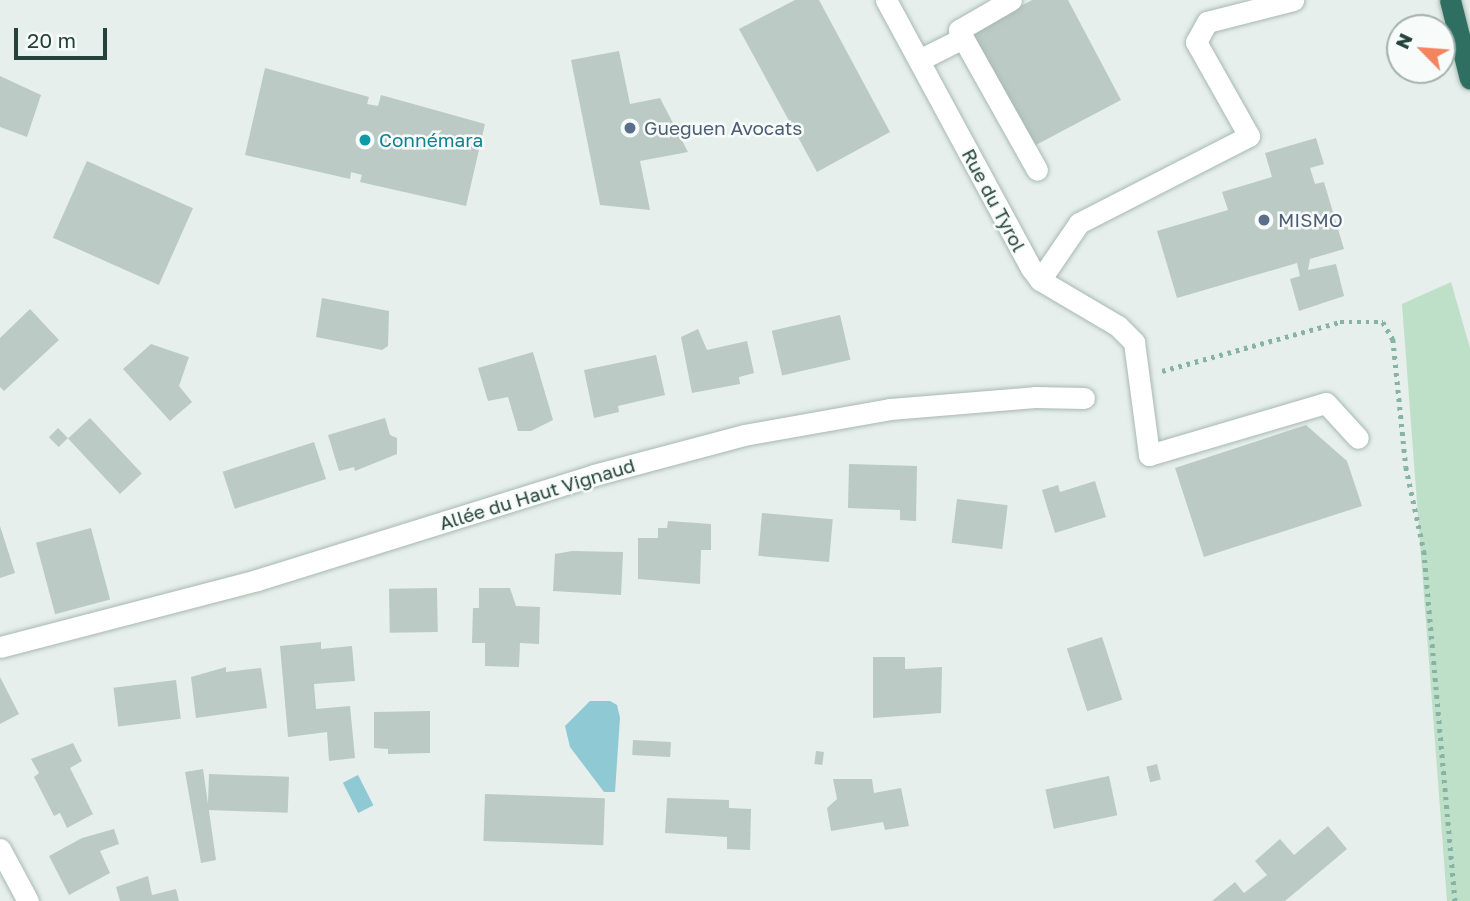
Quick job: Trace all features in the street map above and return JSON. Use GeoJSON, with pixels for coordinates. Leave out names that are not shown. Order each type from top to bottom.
{"type":"FeatureCollection","features":[{"type":"Feature","properties":{"kind":"highway"},"geometry":{"type":"LineString","coordinates":[[1450,0],[1470,79]]}},
{"type":"Feature","properties":{"kind":"street","name":"Rue du Tyrol"},"geometry":{"type":"LineString","coordinates":[[886,0],[1040,280],[1128,334],[1139,364]]}},
{"type":"Feature","properties":{"kind":"street"},"geometry":{"type":"LineString","coordinates":[[1012,0],[959,30],[1037,170]]}},
{"type":"Feature","properties":{"kind":"street"},"geometry":{"type":"LineString","coordinates":[[1040,280],[1079,223],[1250,136],[1196,41],[1207,22],[1293,0]]}},
{"type":"Feature","properties":{"kind":"street"},"geometry":{"type":"LineString","coordinates":[[919,60],[963,38]]}},
{"type":"Feature","properties":{"kind":"street"},"geometry":{"type":"LineString","coordinates":[[1139,364],[1139,409],[1149,455],[1326,403],[1358,438]]}},
{"type":"Feature","properties":{"kind":"street","name":"Allée du Haut Vignaud"},"geometry":{"type":"LineString","coordinates":[[0,647],[257,580],[594,475],[744,435],[890,410],[1035,397],[1084,398]]}},
{"type":"Feature","properties":{"kind":"street"},"geometry":{"type":"LineString","coordinates":[[0,849],[29,901]]}},
{"type":"Feature","properties":{"kind":"path"},"geometry":{"type":"LineString","coordinates":[[1139,364],[1167,373],[1340,322],[1383,322],[1393,339],[1406,467],[1424,551],[1455,901]]}},
{"type":"Feature","properties":{"kind":"green space"},"geometry":{"type":"Polygon","coordinates":[[[1451,282],[1470,348],[1470,901],[1447,901],[1402,304],[1451,282]]]}},
{"type":"Feature","properties":{"kind":"water"},"geometry":{"type":"Polygon","coordinates":[[[590,701],[610,701],[617,705],[620,718],[615,792],[604,792],[570,747],[565,726],[590,701]]]}},
{"type":"Feature","properties":{"kind":"water"},"geometry":{"type":"Polygon","coordinates":[[[358,775],[373,805],[358,813],[343,783],[358,775]]]}},
{"type":"Feature","properties":{"kind":"building"},"geometry":{"type":"Polygon","coordinates":[[[795,0],[819,0],[890,132],[817,172],[739,29],[795,0]]]}},
{"type":"Feature","properties":{"kind":"building"},"geometry":{"type":"Polygon","coordinates":[[[1032,0],[1068,0],[1121,100],[1032,147],[972,32],[1032,0]]]}},
{"type":"Feature","properties":{"kind":"building","name":"Gueguen Avocats"},"geometry":{"type":"Polygon","coordinates":[[[619,51],[630,104],[660,98],[688,152],[640,161],[650,210],[600,205],[571,60],[619,51]]]}},
{"type":"Feature","properties":{"kind":"building","name":"Connémara"},"geometry":{"type":"Polygon","coordinates":[[[265,68],[369,97],[367,104],[378,106],[381,95],[485,124],[466,206],[360,182],[362,175],[351,172],[350,179],[245,155],[265,68]]]}},
{"type":"Feature","properties":{"kind":"building"},"geometry":{"type":"Polygon","coordinates":[[[0,76],[41,95],[27,137],[0,127],[0,76]]]}},
{"type":"Feature","properties":{"kind":"building","name":"MISMO"},"geometry":{"type":"Polygon","coordinates":[[[1316,138],[1324,164],[1310,168],[1315,184],[1324,182],[1344,249],[1310,259],[1308,270],[1336,264],[1344,296],[1299,311],[1290,279],[1300,276],[1297,263],[1177,298],[1157,231],[1228,210],[1222,192],[1272,177],[1265,153],[1316,138]]]}},
{"type":"Feature","properties":{"kind":"building"},"geometry":{"type":"Polygon","coordinates":[[[87,161],[193,208],[159,285],[53,238],[87,161]]]}},
{"type":"Feature","properties":{"kind":"building"},"geometry":{"type":"Polygon","coordinates":[[[322,298],[389,311],[388,346],[382,350],[316,337],[322,298]]]}},
{"type":"Feature","properties":{"kind":"building"},"geometry":{"type":"Polygon","coordinates":[[[30,309],[59,340],[4,391],[0,387],[0,338],[30,309]]]}},
{"type":"Feature","properties":{"kind":"building"},"geometry":{"type":"Polygon","coordinates":[[[840,315],[850,360],[782,376],[772,331],[840,315]]]}},
{"type":"Feature","properties":{"kind":"building"},"geometry":{"type":"Polygon","coordinates":[[[698,329],[707,350],[747,341],[754,373],[739,377],[740,384],[692,393],[681,337],[698,329]]]}},
{"type":"Feature","properties":{"kind":"building"},"geometry":{"type":"Polygon","coordinates":[[[151,344],[189,357],[179,386],[192,402],[170,421],[123,369],[151,344]]]}},
{"type":"Feature","properties":{"kind":"building"},"geometry":{"type":"Polygon","coordinates":[[[533,352],[553,420],[531,431],[518,431],[508,397],[488,401],[478,368],[533,352]]]}},
{"type":"Feature","properties":{"kind":"building"},"geometry":{"type":"Polygon","coordinates":[[[656,355],[665,395],[618,406],[619,412],[594,418],[584,370],[656,355]]]}},
{"type":"Feature","properties":{"kind":"building"},"geometry":{"type":"Polygon","coordinates":[[[90,418],[142,474],[120,494],[68,438],[90,418]]]}},
{"type":"Feature","properties":{"kind":"building"},"geometry":{"type":"Polygon","coordinates":[[[385,418],[390,435],[397,438],[397,454],[355,471],[354,467],[339,471],[328,435],[385,418]]]}},
{"type":"Feature","properties":{"kind":"building"},"geometry":{"type":"Polygon","coordinates":[[[1306,425],[1347,461],[1362,506],[1204,557],[1175,468],[1306,425]]]}},
{"type":"Feature","properties":{"kind":"building"},"geometry":{"type":"Polygon","coordinates":[[[58,428],[68,438],[59,447],[49,437],[58,428]]]}},
{"type":"Feature","properties":{"kind":"building"},"geometry":{"type":"Polygon","coordinates":[[[314,442],[326,479],[235,509],[223,472],[314,442]]]}},
{"type":"Feature","properties":{"kind":"building"},"geometry":{"type":"Polygon","coordinates":[[[849,464],[917,466],[916,521],[900,520],[900,510],[848,508],[849,464]]]}},
{"type":"Feature","properties":{"kind":"building"},"geometry":{"type":"Polygon","coordinates":[[[1095,481],[1106,517],[1055,533],[1042,490],[1058,485],[1060,492],[1095,481]]]}},
{"type":"Feature","properties":{"kind":"building"},"geometry":{"type":"Polygon","coordinates":[[[957,499],[1008,505],[1002,549],[952,543],[957,499]]]}},
{"type":"Feature","properties":{"kind":"building"},"geometry":{"type":"Polygon","coordinates":[[[762,513],[833,519],[829,562],[758,556],[762,513]]]}},
{"type":"Feature","properties":{"kind":"building"},"geometry":{"type":"Polygon","coordinates":[[[668,521],[711,524],[711,550],[701,550],[700,584],[638,579],[638,538],[658,538],[658,528],[667,528],[668,521]]]}},
{"type":"Feature","properties":{"kind":"building"},"geometry":{"type":"Polygon","coordinates":[[[0,526],[15,573],[0,578],[0,526]]]}},
{"type":"Feature","properties":{"kind":"building"},"geometry":{"type":"Polygon","coordinates":[[[91,528],[110,599],[55,614],[36,543],[91,528]]]}},
{"type":"Feature","properties":{"kind":"building"},"geometry":{"type":"Polygon","coordinates":[[[572,551],[623,552],[621,595],[553,591],[555,554],[572,551]]]}},
{"type":"Feature","properties":{"kind":"building"},"geometry":{"type":"Polygon","coordinates":[[[437,588],[438,632],[390,633],[389,589],[437,588]]]}},
{"type":"Feature","properties":{"kind":"building"},"geometry":{"type":"Polygon","coordinates":[[[479,588],[510,588],[516,606],[540,607],[539,644],[520,643],[519,667],[485,666],[485,643],[472,643],[473,608],[479,608],[479,588]]]}},
{"type":"Feature","properties":{"kind":"building"},"geometry":{"type":"Polygon","coordinates":[[[1102,637],[1122,700],[1087,711],[1067,648],[1102,637]]]}},
{"type":"Feature","properties":{"kind":"building"},"geometry":{"type":"Polygon","coordinates":[[[321,642],[321,649],[352,646],[355,681],[314,684],[316,709],[350,706],[355,758],[329,761],[327,732],[288,737],[280,646],[321,642]]]}},
{"type":"Feature","properties":{"kind":"building"},"geometry":{"type":"Polygon","coordinates":[[[873,657],[905,657],[905,669],[942,667],[941,713],[873,718],[873,657]]]}},
{"type":"Feature","properties":{"kind":"building"},"geometry":{"type":"Polygon","coordinates":[[[226,667],[226,672],[261,668],[267,708],[196,718],[191,677],[226,667]]]}},
{"type":"Feature","properties":{"kind":"building"},"geometry":{"type":"Polygon","coordinates":[[[0,677],[19,714],[0,724],[0,677]]]}},
{"type":"Feature","properties":{"kind":"building"},"geometry":{"type":"Polygon","coordinates":[[[176,680],[181,719],[118,726],[113,688],[176,680]]]}},
{"type":"Feature","properties":{"kind":"building"},"geometry":{"type":"Polygon","coordinates":[[[430,711],[430,753],[388,754],[388,749],[374,748],[374,712],[430,711]]]}},
{"type":"Feature","properties":{"kind":"building"},"geometry":{"type":"Polygon","coordinates":[[[633,740],[671,742],[670,757],[632,755],[633,740]]]}},
{"type":"Feature","properties":{"kind":"building"},"geometry":{"type":"Polygon","coordinates":[[[73,743],[82,761],[70,768],[93,814],[67,828],[60,813],[54,816],[34,777],[39,773],[31,759],[73,743]]]}},
{"type":"Feature","properties":{"kind":"building"},"geometry":{"type":"Polygon","coordinates":[[[816,751],[824,752],[822,765],[814,764],[816,751]]]}},
{"type":"Feature","properties":{"kind":"building"},"geometry":{"type":"Polygon","coordinates":[[[1157,764],[1161,780],[1150,782],[1146,767],[1157,764]]]}},
{"type":"Feature","properties":{"kind":"building"},"geometry":{"type":"Polygon","coordinates":[[[203,769],[216,860],[201,863],[185,772],[203,769]]]}},
{"type":"Feature","properties":{"kind":"building"},"geometry":{"type":"Polygon","coordinates":[[[209,774],[289,777],[288,813],[208,810],[209,774]]]}},
{"type":"Feature","properties":{"kind":"building"},"geometry":{"type":"Polygon","coordinates":[[[1109,776],[1117,815],[1054,829],[1045,790],[1109,776]]]}},
{"type":"Feature","properties":{"kind":"building"},"geometry":{"type":"Polygon","coordinates":[[[833,779],[872,779],[874,793],[901,788],[909,826],[885,830],[883,822],[831,831],[827,808],[837,799],[833,779]]]}},
{"type":"Feature","properties":{"kind":"building"},"geometry":{"type":"Polygon","coordinates":[[[485,794],[605,798],[603,845],[483,841],[485,794]]]}},
{"type":"Feature","properties":{"kind":"building"},"geometry":{"type":"Polygon","coordinates":[[[667,798],[729,800],[729,808],[751,809],[750,850],[727,849],[727,837],[665,833],[667,798]]]}},
{"type":"Feature","properties":{"kind":"building"},"geometry":{"type":"Polygon","coordinates":[[[1328,826],[1347,849],[1285,901],[1212,901],[1235,882],[1244,893],[1267,875],[1255,861],[1280,839],[1294,855],[1328,826]]]}},
{"type":"Feature","properties":{"kind":"building"},"geometry":{"type":"Polygon","coordinates":[[[114,829],[119,844],[100,851],[110,873],[69,895],[49,856],[82,838],[114,829]]]}},
{"type":"Feature","properties":{"kind":"building"},"geometry":{"type":"Polygon","coordinates":[[[148,876],[152,895],[176,889],[179,901],[120,901],[116,887],[148,876]]]}},
{"type":"Feature","properties":{"kind":"place","name":"Gueguen Avocats"},"geometry":{"type":"Point","coordinates":[630,128]}},
{"type":"Feature","properties":{"kind":"place","name":"Connémara"},"geometry":{"type":"Point","coordinates":[365,140]}},
{"type":"Feature","properties":{"kind":"place","name":"MISMO"},"geometry":{"type":"Point","coordinates":[1264,220]}}]}
